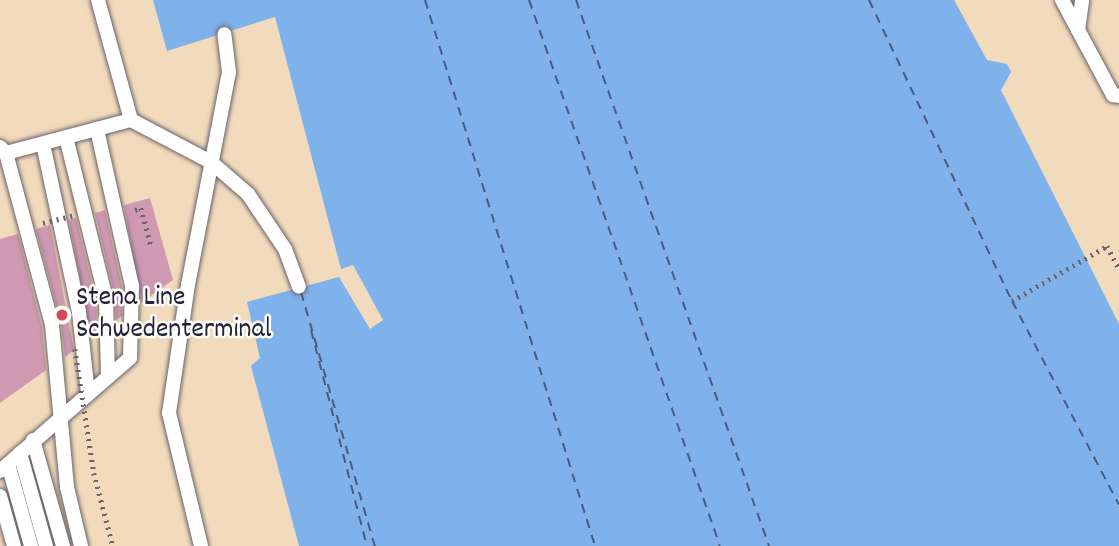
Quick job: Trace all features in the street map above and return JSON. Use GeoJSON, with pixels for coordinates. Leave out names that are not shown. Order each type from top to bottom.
{"type":"FeatureCollection","features":[{"type":"Feature","properties":{"kind":"lane"},"geometry":{"type":"LineString","coordinates":[[98,0],[131,120]]}},
{"type":"Feature","properties":{"kind":"lane"},"geometry":{"type":"LineString","coordinates":[[1062,0],[1113,95],[1119,96]]}},
{"type":"Feature","properties":{"kind":"lane"},"geometry":{"type":"LineString","coordinates":[[1078,31],[1082,0]]}},
{"type":"Feature","properties":{"kind":"lane"},"geometry":{"type":"LineString","coordinates":[[201,546],[169,413],[211,162],[229,72],[224,34]]}},
{"type":"Feature","properties":{"kind":"lane"},"geometry":{"type":"LineString","coordinates":[[81,546],[67,487],[52,325],[3,150],[43,144],[131,120],[211,162],[248,194],[269,220],[299,288]]}},
{"type":"Feature","properties":{"kind":"lane"},"geometry":{"type":"LineString","coordinates":[[31,546],[4,468],[130,358],[132,286],[97,129]]}},
{"type":"Feature","properties":{"kind":"lane"},"geometry":{"type":"LineString","coordinates":[[66,137],[106,299],[108,377]]}},
{"type":"Feature","properties":{"kind":"lane"},"geometry":{"type":"LineString","coordinates":[[43,144],[79,312],[88,394]]}},
{"type":"Feature","properties":{"kind":"lane"},"geometry":{"type":"LineString","coordinates":[[33,440],[63,546]]}},
{"type":"Feature","properties":{"kind":"lane"},"geometry":{"type":"LineString","coordinates":[[20,453],[46,546]]}},
{"type":"Feature","properties":{"kind":"lane"},"geometry":{"type":"LineString","coordinates":[[0,496],[14,546]]}},
{"type":"Feature","properties":{"kind":"path"},"geometry":{"type":"LineString","coordinates":[[43,223],[75,215]]}},
{"type":"Feature","properties":{"kind":"path"},"geometry":{"type":"LineString","coordinates":[[1012,301],[1107,246],[1119,269]]}},
{"type":"Feature","properties":{"kind":"path"},"geometry":{"type":"LineString","coordinates":[[75,349],[94,473],[113,546]]}},
{"type":"Feature","properties":{"kind":"water"},"geometry":{"type":"Polygon","coordinates":[[[153,0],[954,0],[987,60],[1007,64],[1011,72],[1001,90],[1119,324],[1119,546],[299,546],[251,366],[260,358],[247,302],[339,277],[370,329],[383,320],[353,265],[341,269],[275,17],[167,51],[153,0]]]}},
{"type":"Feature","properties":{"kind":"building"},"geometry":{"type":"Polygon","coordinates":[[[150,198],[173,280],[141,303],[124,205],[150,198]]]}},
{"type":"Feature","properties":{"kind":"building"},"geometry":{"type":"Polygon","coordinates":[[[105,210],[122,287],[122,316],[116,320],[115,297],[95,213],[105,210]]]}},
{"type":"Feature","properties":{"kind":"building"},"geometry":{"type":"Polygon","coordinates":[[[76,218],[96,300],[97,333],[91,337],[69,220],[76,218]]]}},
{"type":"Feature","properties":{"kind":"building"},"geometry":{"type":"Polygon","coordinates":[[[50,225],[74,350],[65,357],[61,323],[36,229],[50,225]]]}},
{"type":"Feature","properties":{"kind":"building"},"geometry":{"type":"Polygon","coordinates":[[[18,234],[42,327],[46,370],[0,403],[0,239],[18,234]]]}},
{"type":"Feature","properties":{"kind":"ferry route"},"geometry":{"type":"LineString","coordinates":[[425,0],[595,546]]}},
{"type":"Feature","properties":{"kind":"ferry route"},"geometry":{"type":"LineString","coordinates":[[529,0],[720,546]]}},
{"type":"Feature","properties":{"kind":"ferry route"},"geometry":{"type":"LineString","coordinates":[[576,0],[769,546]]}},
{"type":"Feature","properties":{"kind":"ferry route"},"geometry":{"type":"LineString","coordinates":[[869,0],[1012,301],[1119,505]]}},
{"type":"Feature","properties":{"kind":"ferry route"},"geometry":{"type":"LineString","coordinates":[[301,292],[375,546]]}},
{"type":"Feature","properties":{"kind":"ferry route"},"geometry":{"type":"LineString","coordinates":[[311,330],[367,546]]}},
{"type":"Feature","properties":{"kind":"place","name":"Stena Line Schwedenterminal"},"geometry":{"type":"Point","coordinates":[62,315]}}]}
